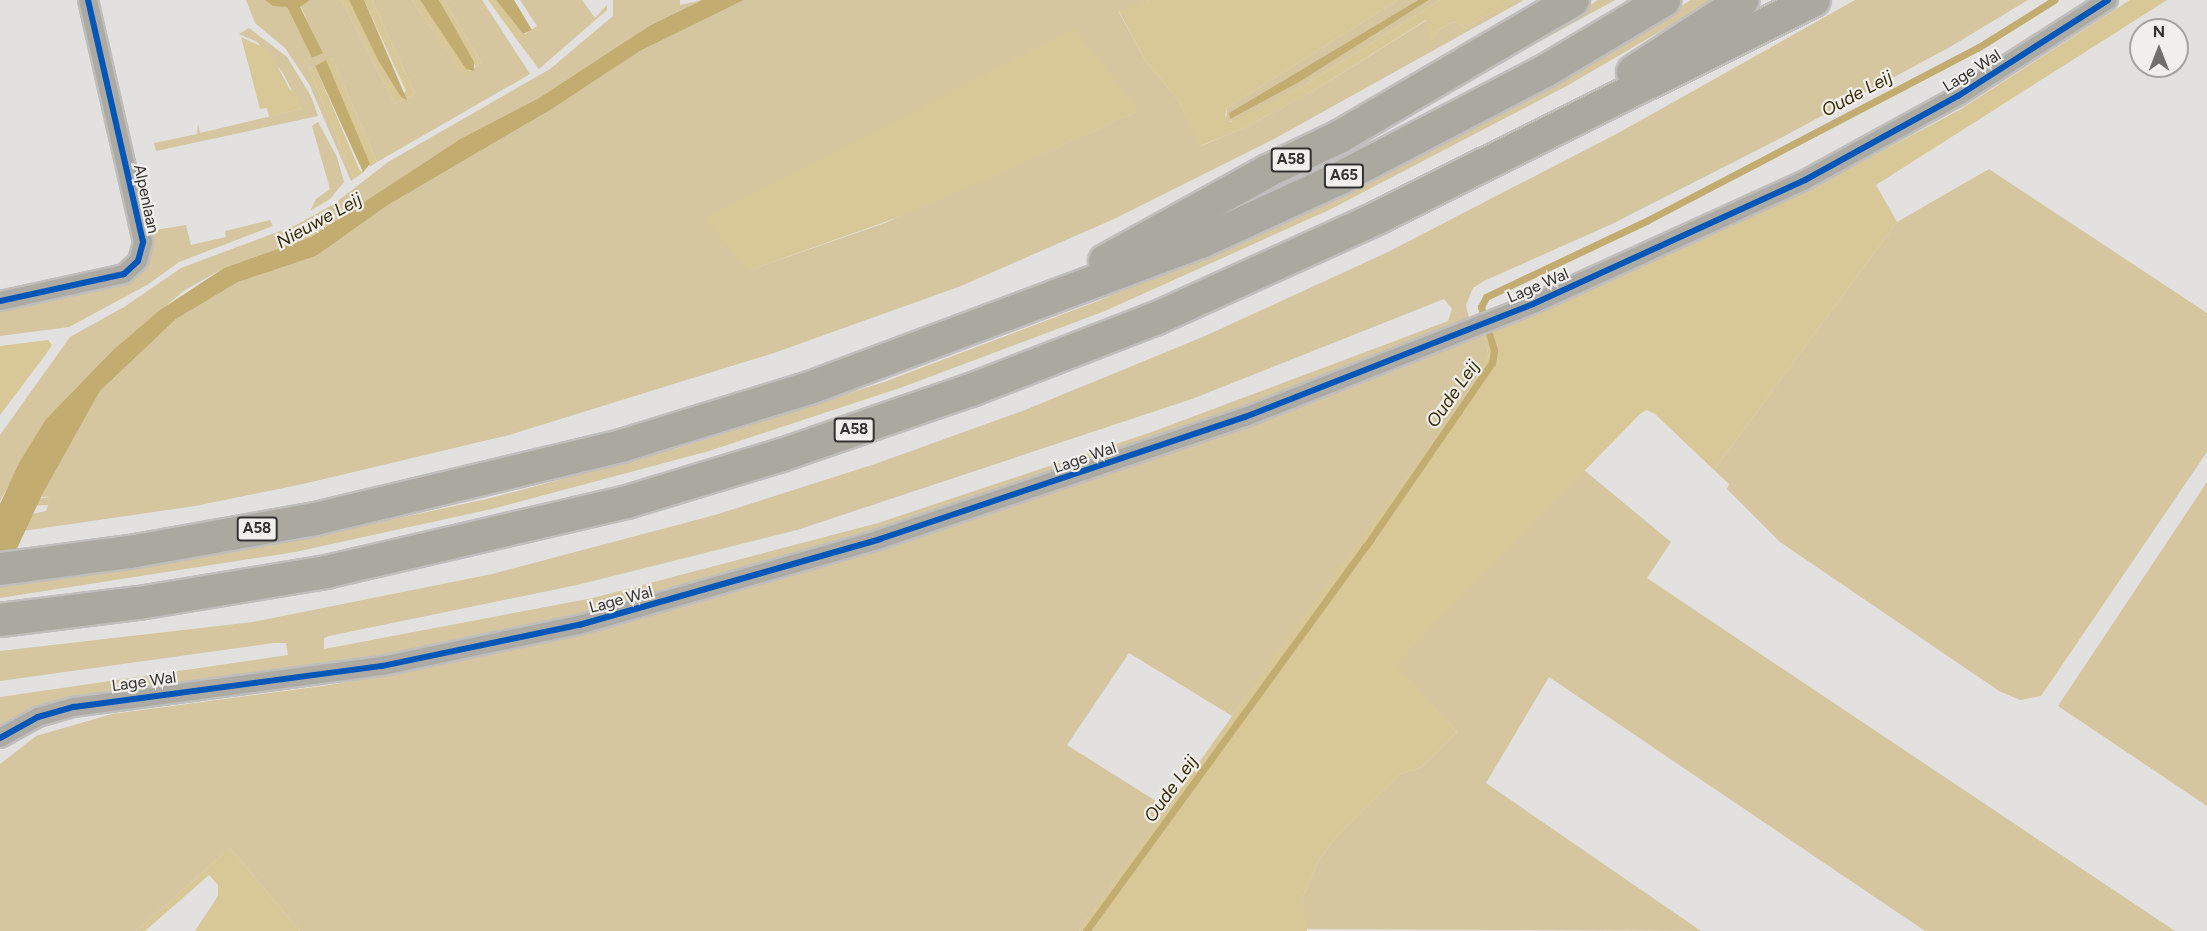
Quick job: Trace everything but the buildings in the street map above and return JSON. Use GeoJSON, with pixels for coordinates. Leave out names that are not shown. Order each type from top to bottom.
{"type":"FeatureCollection","features":[{"type":"Feature","properties":{"kind":"highway","name":"A58"},"geometry":{"type":"LineString","coordinates":[[0,569],[315,519],[621,446],[810,388],[1006,316],[1268,171],[1339,137],[1573,0]]}},
{"type":"Feature","properties":{"kind":"highway","name":"A65"},"geometry":{"type":"LineString","coordinates":[[1006,316],[1201,242],[1340,178],[1545,71],[1664,0]]}},
{"type":"Feature","properties":{"kind":"highway"},"geometry":{"type":"LineString","coordinates":[[1530,139],[1743,0]]}},
{"type":"Feature","properties":{"kind":"highway","name":"A58"},"geometry":{"type":"LineString","coordinates":[[6,619],[139,603],[327,572],[627,502],[782,455],[971,390],[1157,318],[1377,218],[1530,139],[1814,0]]}},
{"type":"Feature","properties":{"kind":"street","name":"Alpenlaan"},"geometry":{"type":"LineString","coordinates":[[0,301],[124,274],[138,261],[143,242],[88,0]]}},
{"type":"Feature","properties":{"kind":"street","name":"Lage Wal"},"geometry":{"type":"LineString","coordinates":[[0,738],[38,717],[74,706],[432,658],[677,599],[880,539],[1155,448],[1472,329],[1805,180],[1958,96],[2108,0]]}},
{"type":"Feature","properties":{"kind":"shaded area"},"geometry":{"type":"Polygon","coordinates":[[[246,0],[265,0],[287,7],[312,58],[322,53],[300,5],[310,0],[341,0],[395,104],[415,94],[372,0],[412,0],[463,75],[482,63],[444,0],[482,0],[530,74],[377,162],[332,58],[309,69],[354,179],[351,181],[309,84],[285,48],[255,23],[246,0]]]}},
{"type":"Feature","properties":{"kind":"shaded area"},"geometry":{"type":"Polygon","coordinates":[[[265,0],[310,0],[300,7],[323,53],[312,58],[287,7],[273,6],[265,0]]]}},
{"type":"Feature","properties":{"kind":"shaded area"},"geometry":{"type":"Polygon","coordinates":[[[341,0],[349,0],[401,97],[406,91],[364,0],[372,0],[415,94],[395,104],[341,0]]]}},
{"type":"Feature","properties":{"kind":"shaded area"},"geometry":{"type":"Polygon","coordinates":[[[349,0],[364,0],[407,100],[401,97],[378,60],[349,0]]]}},
{"type":"Feature","properties":{"kind":"shaded area"},"geometry":{"type":"Polygon","coordinates":[[[412,0],[420,0],[470,72],[463,76],[412,0]]]}},
{"type":"Feature","properties":{"kind":"shaded area"},"geometry":{"type":"Polygon","coordinates":[[[420,0],[439,0],[474,62],[474,71],[466,69],[420,0]]]}},
{"type":"Feature","properties":{"kind":"shaded area"},"geometry":{"type":"Polygon","coordinates":[[[439,0],[444,0],[482,63],[476,67],[439,0]]]}},
{"type":"Feature","properties":{"kind":"shaded area"},"geometry":{"type":"Polygon","coordinates":[[[488,0],[496,0],[523,34],[528,34],[517,40],[488,0]]]}},
{"type":"Feature","properties":{"kind":"shaded area"},"geometry":{"type":"Polygon","coordinates":[[[496,0],[514,0],[532,30],[523,34],[496,0]]]}},
{"type":"Feature","properties":{"kind":"shaded area"},"geometry":{"type":"Polygon","coordinates":[[[520,0],[582,0],[595,18],[607,5],[607,10],[539,69],[517,40],[537,26],[520,0]]]}},
{"type":"Feature","properties":{"kind":"shaded area"},"geometry":{"type":"Polygon","coordinates":[[[613,0],[680,0],[680,5],[702,0],[649,26],[539,98],[460,139],[311,237],[224,268],[185,290],[113,350],[46,419],[0,501],[0,435],[70,337],[124,307],[181,268],[296,225],[334,204],[388,162],[550,69],[613,16],[613,0]]]}},
{"type":"Feature","properties":{"kind":"shaded area"},"geometry":{"type":"Polygon","coordinates":[[[702,0],[744,0],[640,51],[552,109],[388,205],[316,256],[238,282],[176,319],[100,391],[41,497],[0,585],[0,504],[19,463],[46,419],[113,350],[160,310],[224,268],[311,237],[460,139],[539,98],[649,26],[702,0]]]}},
{"type":"Feature","properties":{"kind":"shaded area"},"geometry":{"type":"Polygon","coordinates":[[[744,0],[1150,0],[1119,12],[1145,60],[1178,100],[1201,146],[1244,128],[1315,90],[1427,20],[1432,42],[1437,31],[1451,23],[1457,22],[1465,28],[1515,0],[1524,0],[1274,139],[1114,219],[961,286],[774,353],[509,435],[303,484],[195,506],[16,532],[0,521],[46,511],[48,505],[30,506],[34,499],[51,497],[41,497],[100,391],[176,319],[238,282],[316,256],[388,205],[552,109],[640,51],[744,0]],[[1139,111],[747,271],[885,223],[1139,111]]]}},
{"type":"Feature","properties":{"kind":"shaded area"},"geometry":{"type":"Polygon","coordinates":[[[1150,0],[1398,0],[1227,108],[1225,116],[1231,122],[1303,86],[1440,0],[1515,0],[1465,28],[1457,22],[1451,23],[1437,31],[1432,44],[1426,20],[1315,90],[1244,128],[1200,146],[1178,100],[1145,60],[1119,11],[1150,0]]]}},
{"type":"Feature","properties":{"kind":"shaded area"},"geometry":{"type":"Polygon","coordinates":[[[1398,0],[1418,0],[1229,113],[1301,81],[1429,0],[1440,0],[1303,86],[1234,122],[1226,119],[1227,108],[1398,0]]]}},
{"type":"Feature","properties":{"kind":"shaded area"},"geometry":{"type":"Polygon","coordinates":[[[1418,0],[1429,0],[1301,81],[1230,119],[1229,113],[1418,0]]]}},
{"type":"Feature","properties":{"kind":"shaded area"},"geometry":{"type":"Polygon","coordinates":[[[1598,0],[1615,0],[1379,130],[1540,35],[1598,0]]]}},
{"type":"Feature","properties":{"kind":"shaded area"},"geometry":{"type":"Polygon","coordinates":[[[1691,0],[1714,0],[1565,87],[1329,210],[1105,311],[900,388],[709,451],[492,509],[295,552],[0,598],[0,586],[277,544],[487,499],[678,448],[884,382],[1095,302],[1201,257],[1630,37],[1691,0]]]}},
{"type":"Feature","properties":{"kind":"shaded area"},"geometry":{"type":"Polygon","coordinates":[[[1855,0],[2028,0],[1950,47],[1775,141],[1612,224],[1484,281],[1473,288],[1466,305],[1469,318],[1481,314],[1483,317],[1237,412],[915,520],[569,620],[385,658],[78,698],[0,729],[0,697],[288,655],[286,643],[274,643],[0,681],[0,651],[253,622],[492,574],[715,515],[875,464],[1025,410],[1205,336],[1388,252],[1620,132],[1855,0]],[[1444,299],[1192,399],[797,530],[577,585],[329,636],[324,638],[324,649],[593,598],[878,523],[1149,433],[1448,321],[1452,309],[1444,299]]]}},
{"type":"Feature","properties":{"kind":"shaded area"},"geometry":{"type":"Polygon","coordinates":[[[2130,0],[2167,0],[2139,18],[2129,18],[2129,24],[1876,185],[1897,222],[1714,470],[1655,414],[1647,410],[1640,414],[1396,664],[1457,732],[1422,767],[1400,774],[1335,838],[1319,860],[1302,899],[1307,931],[1079,931],[1289,636],[1459,406],[1489,356],[1483,334],[1841,173],[1961,109],[2130,0]]]}},
{"type":"Feature","properties":{"kind":"shaded area"},"geometry":{"type":"Polygon","coordinates":[[[249,28],[287,57],[311,96],[318,116],[156,151],[154,143],[197,134],[198,124],[200,133],[301,109],[283,73],[257,42],[239,34],[249,28]]]}},
{"type":"Feature","properties":{"kind":"shaded area"},"geometry":{"type":"Polygon","coordinates":[[[1075,29],[1139,111],[910,213],[747,271],[705,218],[1075,29]]]}},
{"type":"Feature","properties":{"kind":"shaded area"},"geometry":{"type":"Polygon","coordinates":[[[241,37],[269,50],[290,90],[296,92],[301,109],[269,117],[267,108],[260,109],[241,37]]]}},
{"type":"Feature","properties":{"kind":"shaded area"},"geometry":{"type":"Polygon","coordinates":[[[332,58],[377,162],[370,167],[329,69],[326,60],[332,58]]]}},
{"type":"Feature","properties":{"kind":"shaded area"},"geometry":{"type":"Polygon","coordinates":[[[326,60],[370,164],[363,172],[315,66],[326,60]]]}},
{"type":"Feature","properties":{"kind":"shaded area"},"geometry":{"type":"Polygon","coordinates":[[[315,66],[360,171],[365,171],[354,179],[309,69],[315,66]]]}},
{"type":"Feature","properties":{"kind":"shaded area"},"geometry":{"type":"Polygon","coordinates":[[[318,122],[337,157],[344,182],[330,199],[310,211],[316,199],[330,189],[312,126],[318,122]]]}},
{"type":"Feature","properties":{"kind":"shaded area"},"geometry":{"type":"Polygon","coordinates":[[[1989,169],[2207,313],[2207,452],[2041,696],[2020,700],[1999,691],[1780,542],[1727,489],[1729,484],[1714,470],[1897,222],[1989,169]]]}},
{"type":"Feature","properties":{"kind":"shaded area"},"geometry":{"type":"Polygon","coordinates":[[[270,220],[273,226],[179,262],[147,285],[69,327],[0,336],[0,312],[116,287],[129,280],[149,231],[186,225],[191,245],[226,237],[225,231],[270,220]]]}},
{"type":"Feature","properties":{"kind":"shaded area"},"geometry":{"type":"Polygon","coordinates":[[[1483,334],[1489,356],[1459,406],[1232,716],[1129,653],[1067,745],[1167,808],[1079,931],[300,931],[230,848],[136,931],[0,931],[0,764],[36,736],[112,714],[330,685],[503,651],[745,588],[960,522],[1221,435],[1483,334]]]}},
{"type":"Feature","properties":{"kind":"shaded area"},"geometry":{"type":"Polygon","coordinates":[[[48,340],[52,345],[0,415],[0,346],[48,340]]]}},
{"type":"Feature","properties":{"kind":"shaded area"},"geometry":{"type":"Polygon","coordinates":[[[1584,470],[1671,542],[1647,578],[2175,931],[1925,931],[1549,677],[1486,783],[1701,931],[1305,929],[1302,899],[1319,860],[1335,838],[1400,774],[1422,767],[1457,732],[1395,664],[1584,470]]]}},
{"type":"Feature","properties":{"kind":"shaded area"},"geometry":{"type":"Polygon","coordinates":[[[2207,482],[2207,806],[2058,706],[2207,482]]]}},
{"type":"Feature","properties":{"kind":"shaded area"},"geometry":{"type":"Polygon","coordinates":[[[230,848],[300,931],[195,931],[218,896],[218,885],[209,875],[145,931],[136,931],[230,848]]]}},
{"type":"Feature","properties":{"kind":"waterway","name":"Oude Leij"},"geometry":{"type":"LineString","coordinates":[[1086,931],[1366,546],[1492,363],[1494,350],[1481,307],[1486,297],[1648,220],[1979,47],[2054,0]]}},
{"type":"Feature","properties":{"kind":"cycle path"},"geometry":{"type":"LineString","coordinates":[[0,301],[124,274],[138,261],[143,242],[88,0]]}},
{"type":"Feature","properties":{"kind":"cycle path"},"geometry":{"type":"LineString","coordinates":[[0,738],[38,717],[74,707],[382,666],[579,625],[880,539],[1245,417],[1533,304],[1805,180],[1958,96],[2108,0]]}},
{"type":"Feature","properties":{"kind":"water label","name":"Nieuwe Leij"},"geometry":{"type":"Point","coordinates":[319,221]}}]}
